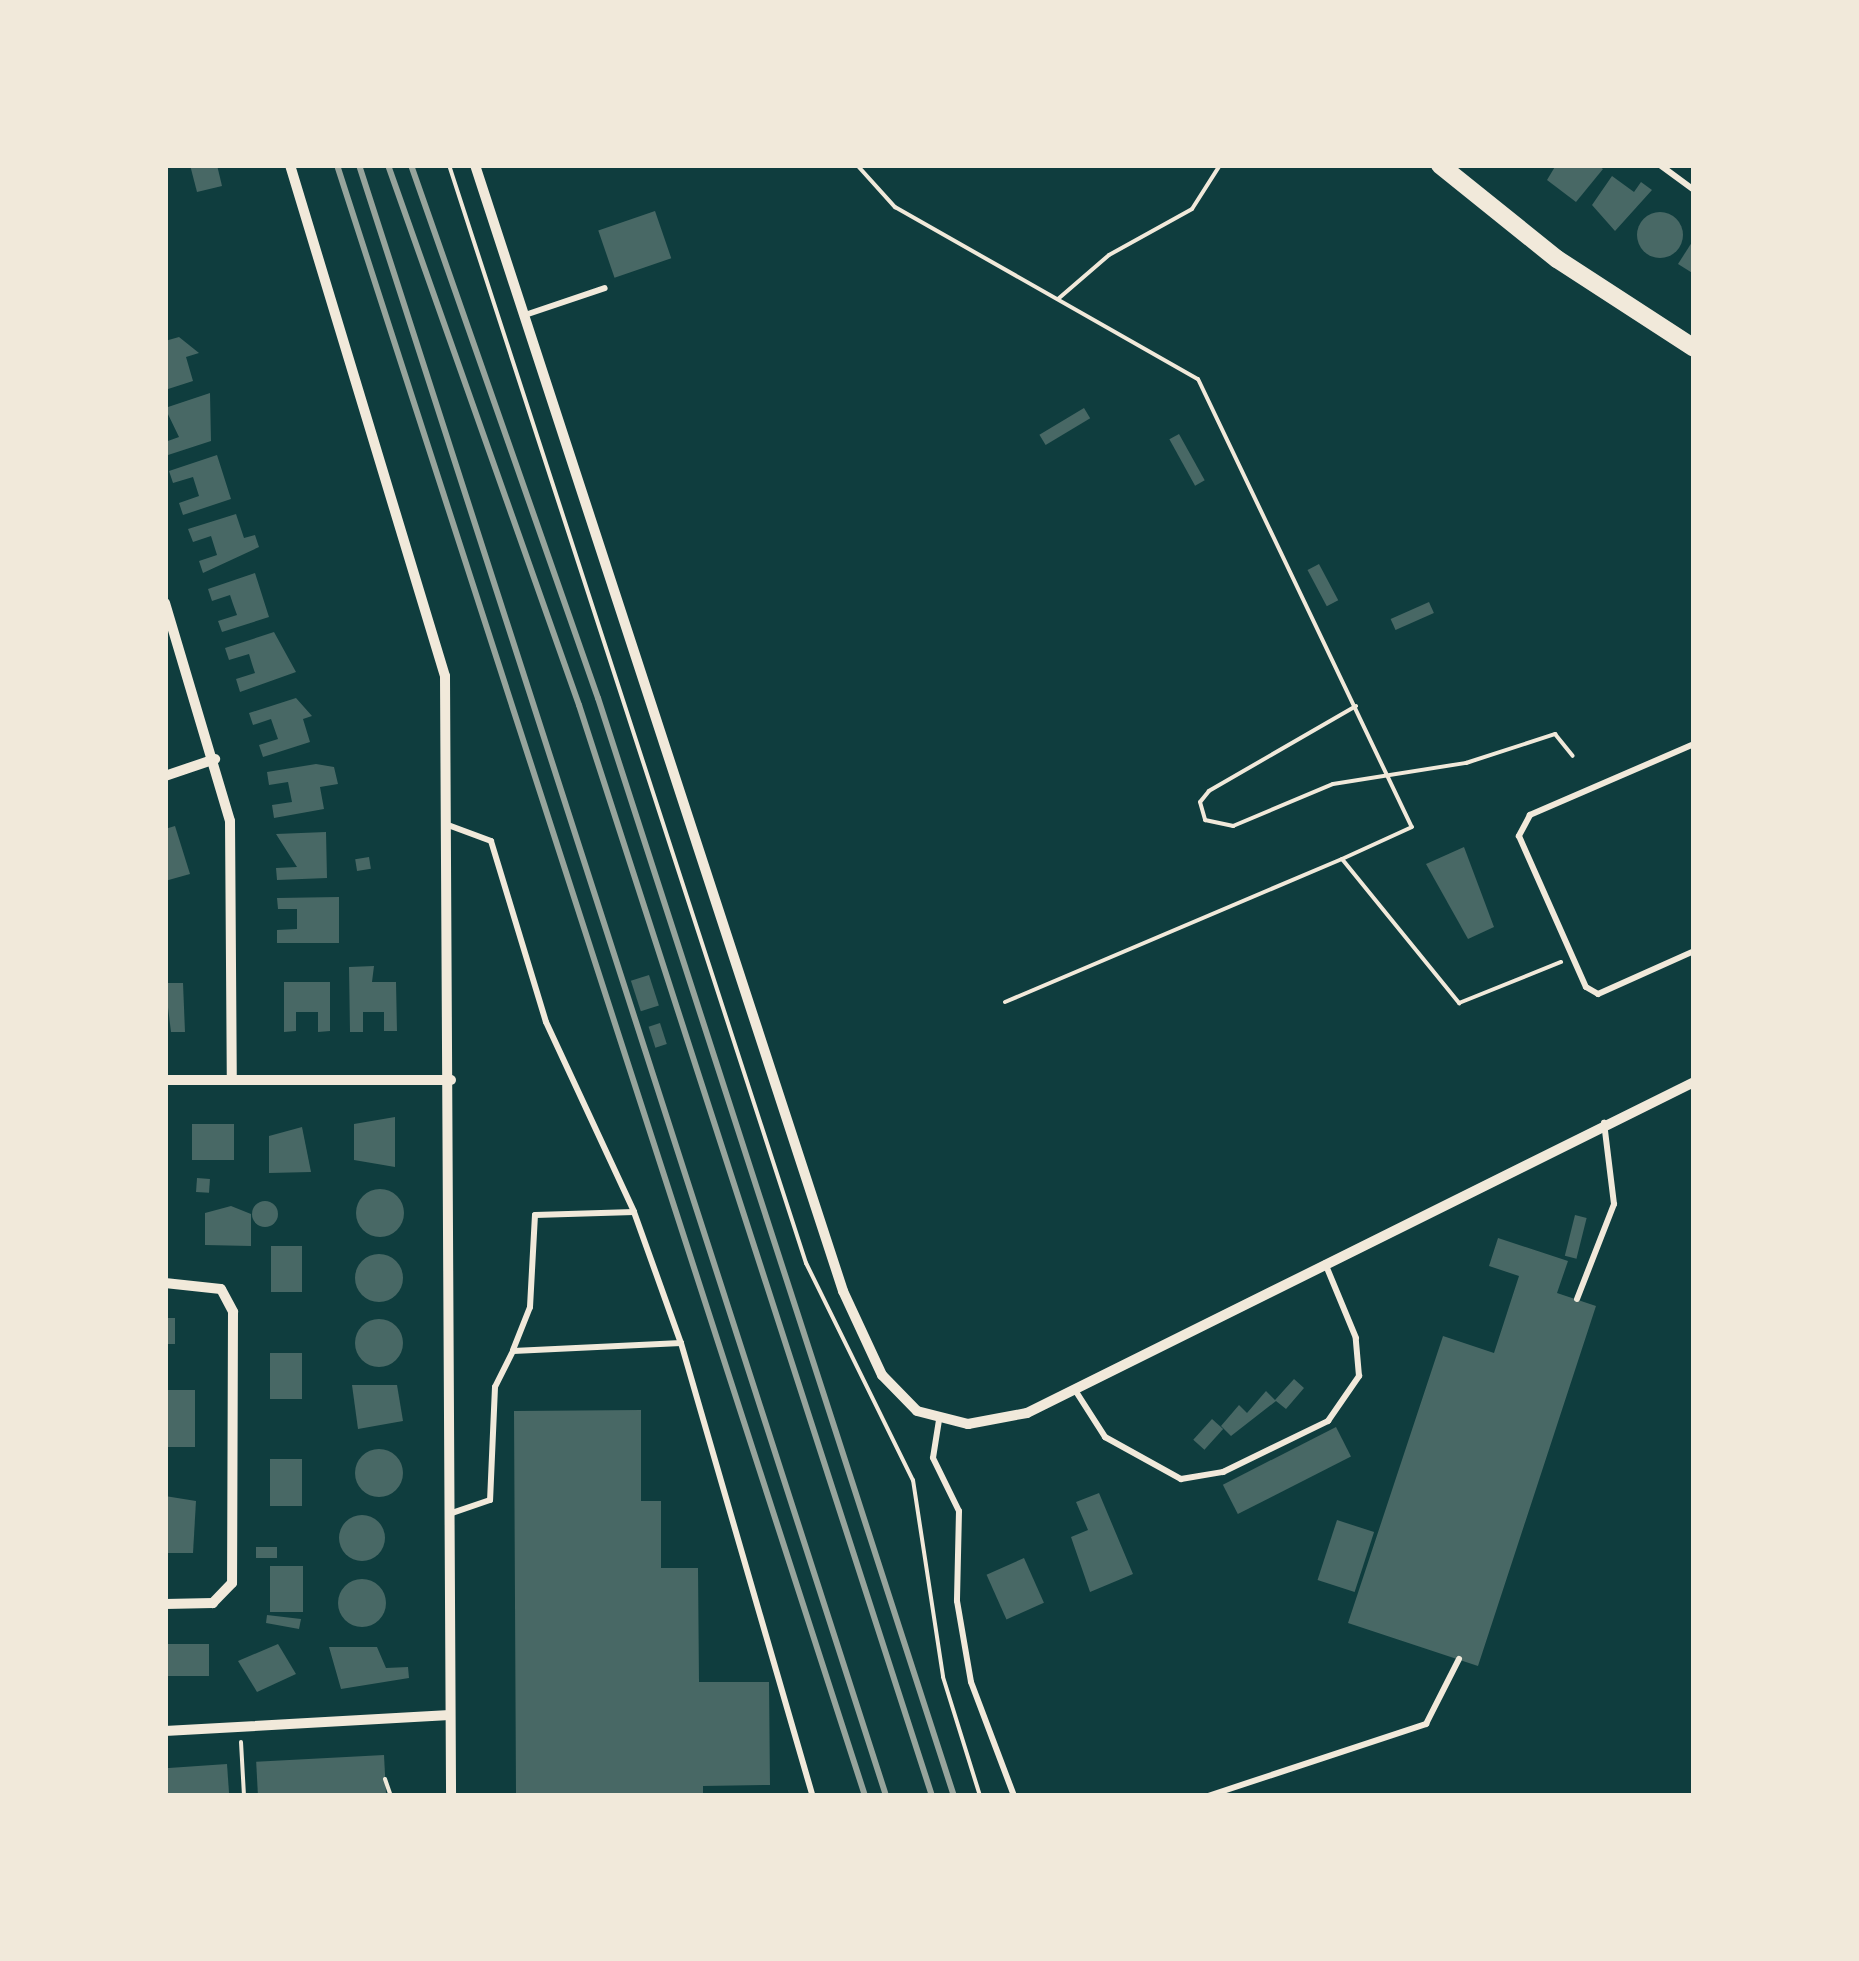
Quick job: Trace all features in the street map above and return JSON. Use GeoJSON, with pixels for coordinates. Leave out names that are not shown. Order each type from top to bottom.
{"type":"FeatureCollection","features":[{"type":"Feature","properties":{"kind":"street"},"geometry":{"type":"LineString","coordinates":[[290,165],[437,634],[448,825],[451,1080],[450,1796]]}},
{"type":"Feature","properties":{"kind":"street"},"geometry":{"type":"LineString","coordinates":[[476,165],[846,1300],[886,1381],[939,1420],[1011,1419],[1604,1122],[1694,1082]]}},
{"type":"Feature","properties":{"kind":"street"},"geometry":{"type":"LineString","coordinates":[[1440,165],[1546,250],[1694,348]]}},
{"type":"Feature","properties":{"kind":"street"},"geometry":{"type":"LineString","coordinates":[[165,603],[215,759],[232,840],[232,1080]]}},
{"type":"Feature","properties":{"kind":"street"},"geometry":{"type":"LineString","coordinates":[[165,776],[215,759]]}},
{"type":"Feature","properties":{"kind":"street"},"geometry":{"type":"LineString","coordinates":[[165,1080],[451,1080]]}},
{"type":"Feature","properties":{"kind":"street"},"geometry":{"type":"LineString","coordinates":[[165,1283],[220,1289],[233,1312],[232,1582],[214,1603],[165,1604]]}},
{"type":"Feature","properties":{"kind":"street"},"geometry":{"type":"LineString","coordinates":[[165,1731],[450,1715]]}},
{"type":"Feature","properties":{"kind":"lane"},"geometry":{"type":"LineString","coordinates":[[1660,165],[1694,190]]}},
{"type":"Feature","properties":{"kind":"lane"},"geometry":{"type":"LineString","coordinates":[[524,316],[605,288]]}},
{"type":"Feature","properties":{"kind":"lane"},"geometry":{"type":"LineString","coordinates":[[1694,744],[1522,824],[1522,854],[1569,959],[1598,994],[1694,951]]}},
{"type":"Feature","properties":{"kind":"lane"},"geometry":{"type":"LineString","coordinates":[[448,825],[491,841],[546,1022],[634,1212],[681,1343],[812,1796]]}},
{"type":"Feature","properties":{"kind":"lane"},"geometry":{"type":"LineString","coordinates":[[1577,1299],[1614,1204],[1604,1122]]}},
{"type":"Feature","properties":{"kind":"lane"},"geometry":{"type":"LineString","coordinates":[[448,1514],[490,1500],[496,1387],[530,1307],[536,1215],[634,1212]]}},
{"type":"Feature","properties":{"kind":"lane"},"geometry":{"type":"LineString","coordinates":[[1075,1388],[1105,1437],[1181,1479],[1223,1472],[1328,1421],[1359,1376],[1356,1338],[1324,1261]]}},
{"type":"Feature","properties":{"kind":"lane"},"geometry":{"type":"LineString","coordinates":[[513,1351],[681,1343]]}},
{"type":"Feature","properties":{"kind":"lane"},"geometry":{"type":"LineString","coordinates":[[939,1420],[934,1458],[959,1510],[957,1602],[971,1682],[1014,1796]]}},
{"type":"Feature","properties":{"kind":"lane"},"geometry":{"type":"LineString","coordinates":[[1208,1796],[1426,1724],[1459,1660]]}},
{"type":"Feature","properties":{"kind":"path"},"geometry":{"type":"LineString","coordinates":[[449,165],[806,1262],[838,1344],[914,1480],[943,1677],[980,1796]]}},
{"type":"Feature","properties":{"kind":"path"},"geometry":{"type":"LineString","coordinates":[[857,165],[894,207],[1198,379],[1412,827],[1005,1002]]}},
{"type":"Feature","properties":{"kind":"path"},"geometry":{"type":"LineString","coordinates":[[1058,299],[1109,256],[1192,210],[1220,165]]}},
{"type":"Feature","properties":{"kind":"path"},"geometry":{"type":"LineString","coordinates":[[1357,706],[1209,791],[1200,812],[1216,826],[1232,826],[1322,788],[1466,763],[1556,734],[1573,756]]}},
{"type":"Feature","properties":{"kind":"path"},"geometry":{"type":"LineString","coordinates":[[1342,858],[1459,1003],[1569,959]]}},
{"type":"Feature","properties":{"kind":"path"},"geometry":{"type":"LineString","coordinates":[[240,1727],[244,1796]]}},
{"type":"Feature","properties":{"kind":"path"},"geometry":{"type":"LineString","coordinates":[[385,1778],[391,1796]]}},
{"type":"Feature","properties":{"kind":"building"},"geometry":{"type":"Polygon","coordinates":[[[190,165],[217,165],[222,186],[197,192],[190,165]]]}},
{"type":"Feature","properties":{"kind":"building"},"geometry":{"type":"Polygon","coordinates":[[[1556,165],[1597,165],[1603,169],[1576,202],[1547,180],[1556,165]]]}},
{"type":"Feature","properties":{"kind":"building"},"geometry":{"type":"Polygon","coordinates":[[[1612,176],[1634,192],[1641,182],[1652,190],[1615,231],[1592,205],[1612,176]]]}},
{"type":"Feature","properties":{"kind":"building"},"geometry":{"type":"Polygon","coordinates":[[[655,211],[671,258],[615,278],[598,231],[655,211]]]}},
{"type":"Feature","properties":{"kind":"building"},"geometry":{"type":"Polygon","coordinates":[[[1660,212],[1676,219],[1683,235],[1676,251],[1660,258],[1644,251],[1637,235],[1644,219],[1660,212]]]}},
{"type":"Feature","properties":{"kind":"building"},"geometry":{"type":"Polygon","coordinates":[[[1694,239],[1694,274],[1678,264],[1694,239]]]}},
{"type":"Feature","properties":{"kind":"building"},"geometry":{"type":"Polygon","coordinates":[[[179,337],[199,353],[186,357],[193,381],[165,390],[165,341],[179,337]]]}},
{"type":"Feature","properties":{"kind":"building"},"geometry":{"type":"Polygon","coordinates":[[[210,393],[211,441],[165,456],[165,442],[179,437],[165,408],[210,393]]]}},
{"type":"Feature","properties":{"kind":"building"},"geometry":{"type":"Polygon","coordinates":[[[1084,408],[1090,418],[1046,445],[1039,435],[1084,408]]]}},
{"type":"Feature","properties":{"kind":"building"},"geometry":{"type":"Polygon","coordinates":[[[1179,434],[1205,480],[1195,486],[1169,439],[1179,434]]]}},
{"type":"Feature","properties":{"kind":"building"},"geometry":{"type":"Polygon","coordinates":[[[217,455],[231,499],[183,515],[179,503],[199,496],[193,477],[173,483],[169,471],[217,455]]]}},
{"type":"Feature","properties":{"kind":"building"},"geometry":{"type":"Polygon","coordinates":[[[236,514],[244,538],[255,535],[259,547],[203,573],[199,561],[217,555],[211,536],[193,542],[188,529],[236,514]]]}},
{"type":"Feature","properties":{"kind":"building"},"geometry":{"type":"Polygon","coordinates":[[[1319,564],[1338,600],[1327,606],[1308,570],[1319,564]]]}},
{"type":"Feature","properties":{"kind":"building"},"geometry":{"type":"Polygon","coordinates":[[[255,573],[269,617],[222,632],[218,621],[237,615],[230,595],[212,601],[208,589],[255,573]]]}},
{"type":"Feature","properties":{"kind":"building"},"geometry":{"type":"Polygon","coordinates":[[[1429,602],[1434,613],[1396,630],[1391,619],[1429,602]]]}},
{"type":"Feature","properties":{"kind":"building"},"geometry":{"type":"Polygon","coordinates":[[[274,632],[296,672],[240,692],[236,679],[255,673],[249,654],[229,660],[225,648],[274,632]]]}},
{"type":"Feature","properties":{"kind":"building"},"geometry":{"type":"Polygon","coordinates":[[[296,698],[312,716],[303,719],[310,742],[263,757],[259,745],[278,739],[271,719],[253,725],[249,713],[296,698]]]}},
{"type":"Feature","properties":{"kind":"building"},"geometry":{"type":"Polygon","coordinates":[[[316,764],[334,767],[338,784],[320,787],[324,809],[274,818],[272,805],[292,802],[288,782],[269,785],[267,772],[316,764]]]}},
{"type":"Feature","properties":{"kind":"building"},"geometry":{"type":"Polygon","coordinates":[[[175,826],[190,874],[165,881],[165,829],[175,826]]]}},
{"type":"Feature","properties":{"kind":"building"},"geometry":{"type":"Polygon","coordinates":[[[326,832],[327,878],[277,880],[276,868],[297,867],[276,834],[326,832]]]}},
{"type":"Feature","properties":{"kind":"building"},"geometry":{"type":"Polygon","coordinates":[[[1464,847],[1494,927],[1468,939],[1426,864],[1464,847]]]}},
{"type":"Feature","properties":{"kind":"building"},"geometry":{"type":"Polygon","coordinates":[[[369,857],[371,869],[357,871],[355,859],[369,857]]]}},
{"type":"Feature","properties":{"kind":"building"},"geometry":{"type":"Polygon","coordinates":[[[339,897],[339,943],[277,943],[277,930],[297,929],[297,909],[278,909],[277,898],[339,897]]]}},
{"type":"Feature","properties":{"kind":"building"},"geometry":{"type":"Polygon","coordinates":[[[374,966],[372,982],[396,982],[397,1031],[384,1031],[384,1012],[363,1012],[363,1032],[350,1032],[349,967],[374,966]]]}},
{"type":"Feature","properties":{"kind":"building"},"geometry":{"type":"Polygon","coordinates":[[[649,975],[659,1005],[641,1011],[631,981],[649,975]]]}},
{"type":"Feature","properties":{"kind":"building"},"geometry":{"type":"Polygon","coordinates":[[[284,982],[330,982],[330,1031],[318,1032],[318,1012],[296,1012],[296,1031],[284,1032],[284,982]]]}},
{"type":"Feature","properties":{"kind":"building"},"geometry":{"type":"Polygon","coordinates":[[[165,983],[183,983],[185,1032],[171,1032],[165,983]]]}},
{"type":"Feature","properties":{"kind":"building"},"geometry":{"type":"Polygon","coordinates":[[[660,1023],[667,1044],[655,1048],[649,1027],[660,1023]]]}},
{"type":"Feature","properties":{"kind":"building"},"geometry":{"type":"Polygon","coordinates":[[[395,1117],[395,1167],[354,1160],[354,1124],[395,1117]]]}},
{"type":"Feature","properties":{"kind":"building"},"geometry":{"type":"Polygon","coordinates":[[[192,1124],[234,1124],[234,1160],[192,1160],[192,1124]]]}},
{"type":"Feature","properties":{"kind":"building"},"geometry":{"type":"Polygon","coordinates":[[[302,1127],[311,1172],[269,1173],[269,1136],[302,1127]]]}},
{"type":"Feature","properties":{"kind":"building"},"geometry":{"type":"Polygon","coordinates":[[[197,1178],[210,1179],[209,1193],[196,1192],[197,1178]]]}},
{"type":"Feature","properties":{"kind":"building"},"geometry":{"type":"Polygon","coordinates":[[[380,1189],[397,1196],[404,1213],[397,1230],[380,1237],[363,1230],[356,1213],[363,1196],[380,1189]]]}},
{"type":"Feature","properties":{"kind":"building"},"geometry":{"type":"Polygon","coordinates":[[[265,1201],[274,1205],[278,1214],[274,1223],[265,1227],[256,1223],[252,1214],[256,1205],[265,1201]]]}},
{"type":"Feature","properties":{"kind":"building"},"geometry":{"type":"Polygon","coordinates":[[[231,1206],[251,1214],[251,1246],[205,1245],[205,1213],[231,1206]]]}},
{"type":"Feature","properties":{"kind":"building"},"geometry":{"type":"Polygon","coordinates":[[[1575,1215],[1587,1218],[1576,1259],[1565,1256],[1575,1215]]]}},
{"type":"Feature","properties":{"kind":"building"},"geometry":{"type":"Polygon","coordinates":[[[1498,1238],[1568,1261],[1557,1293],[1596,1306],[1478,1666],[1348,1623],[1443,1336],[1494,1353],[1519,1276],[1489,1266],[1498,1238]]]}},
{"type":"Feature","properties":{"kind":"building"},"geometry":{"type":"Polygon","coordinates":[[[271,1246],[302,1246],[302,1292],[271,1292],[271,1246]]]}},
{"type":"Feature","properties":{"kind":"building"},"geometry":{"type":"Polygon","coordinates":[[[379,1254],[396,1261],[403,1278],[396,1295],[379,1302],[362,1295],[355,1278],[362,1261],[379,1254]]]}},
{"type":"Feature","properties":{"kind":"building"},"geometry":{"type":"Polygon","coordinates":[[[165,1318],[175,1318],[175,1344],[165,1344],[165,1318]]]}},
{"type":"Feature","properties":{"kind":"building"},"geometry":{"type":"Polygon","coordinates":[[[379,1319],[396,1326],[403,1343],[396,1360],[379,1367],[362,1360],[355,1343],[362,1326],[379,1319]]]}},
{"type":"Feature","properties":{"kind":"building"},"geometry":{"type":"Polygon","coordinates":[[[270,1353],[302,1353],[302,1399],[270,1399],[270,1353]]]}},
{"type":"Feature","properties":{"kind":"building"},"geometry":{"type":"Polygon","coordinates":[[[1294,1379],[1304,1388],[1286,1409],[1276,1401],[1231,1436],[1221,1426],[1239,1405],[1247,1413],[1266,1391],[1275,1400],[1294,1379]]]}},
{"type":"Feature","properties":{"kind":"building"},"geometry":{"type":"Polygon","coordinates":[[[352,1385],[397,1385],[403,1421],[358,1429],[352,1385]]]}},
{"type":"Feature","properties":{"kind":"building"},"geometry":{"type":"Polygon","coordinates":[[[165,1390],[195,1390],[195,1447],[165,1447],[165,1390]]]}},
{"type":"Feature","properties":{"kind":"building"},"geometry":{"type":"Polygon","coordinates":[[[641,1410],[641,1501],[661,1501],[661,1568],[698,1568],[699,1682],[769,1682],[770,1785],[703,1786],[703,1796],[516,1796],[514,1411],[641,1410]]]}},
{"type":"Feature","properties":{"kind":"building"},"geometry":{"type":"Polygon","coordinates":[[[1212,1419],[1223,1429],[1204,1450],[1193,1440],[1212,1419]]]}},
{"type":"Feature","properties":{"kind":"building"},"geometry":{"type":"Polygon","coordinates":[[[1336,1427],[1351,1456],[1238,1514],[1223,1485],[1336,1427]]]}},
{"type":"Feature","properties":{"kind":"building"},"geometry":{"type":"Polygon","coordinates":[[[379,1449],[396,1456],[403,1473],[396,1490],[379,1497],[362,1490],[355,1473],[362,1456],[379,1449]]]}},
{"type":"Feature","properties":{"kind":"building"},"geometry":{"type":"Polygon","coordinates":[[[270,1459],[302,1459],[302,1506],[270,1506],[270,1459]]]}},
{"type":"Feature","properties":{"kind":"building"},"geometry":{"type":"Polygon","coordinates":[[[1099,1493],[1133,1574],[1090,1592],[1071,1537],[1088,1530],[1076,1502],[1099,1493]]]}},
{"type":"Feature","properties":{"kind":"building"},"geometry":{"type":"Polygon","coordinates":[[[165,1496],[196,1501],[193,1553],[165,1553],[165,1496]]]}},
{"type":"Feature","properties":{"kind":"building"},"geometry":{"type":"Polygon","coordinates":[[[362,1515],[379,1521],[385,1538],[379,1555],[362,1561],[345,1555],[339,1538],[345,1521],[362,1515]]]}},
{"type":"Feature","properties":{"kind":"building"},"geometry":{"type":"Polygon","coordinates":[[[1337,1520],[1374,1532],[1355,1592],[1318,1580],[1337,1520]]]}},
{"type":"Feature","properties":{"kind":"building"},"geometry":{"type":"Polygon","coordinates":[[[256,1547],[277,1547],[277,1558],[256,1558],[256,1547]]]}},
{"type":"Feature","properties":{"kind":"building"},"geometry":{"type":"Polygon","coordinates":[[[1024,1558],[1044,1603],[1006,1619],[987,1575],[1024,1558]]]}},
{"type":"Feature","properties":{"kind":"building"},"geometry":{"type":"Polygon","coordinates":[[[270,1566],[303,1566],[303,1612],[270,1612],[270,1566]]]}},
{"type":"Feature","properties":{"kind":"building"},"geometry":{"type":"Polygon","coordinates":[[[362,1579],[379,1586],[386,1603],[379,1620],[362,1627],[345,1620],[338,1603],[345,1586],[362,1579]]]}},
{"type":"Feature","properties":{"kind":"building"},"geometry":{"type":"Polygon","coordinates":[[[267,1615],[301,1619],[299,1629],[266,1623],[267,1615]]]}},
{"type":"Feature","properties":{"kind":"building"},"geometry":{"type":"Polygon","coordinates":[[[165,1644],[209,1644],[209,1676],[165,1676],[165,1644]]]}},
{"type":"Feature","properties":{"kind":"building"},"geometry":{"type":"Polygon","coordinates":[[[278,1644],[296,1674],[257,1692],[238,1661],[278,1644]]]}},
{"type":"Feature","properties":{"kind":"building"},"geometry":{"type":"Polygon","coordinates":[[[329,1647],[377,1647],[386,1668],[408,1667],[409,1678],[341,1689],[329,1647]]]}},
{"type":"Feature","properties":{"kind":"building"},"geometry":{"type":"Polygon","coordinates":[[[384,1755],[386,1794],[258,1796],[256,1762],[384,1755]]]}},
{"type":"Feature","properties":{"kind":"building"},"geometry":{"type":"Polygon","coordinates":[[[227,1764],[229,1796],[167,1796],[165,1768],[227,1764]]]}},
{"type":"Feature","properties":{"kind":"railway"},"geometry":{"type":"LineString","coordinates":[[337,165],[865,1796]]}},
{"type":"Feature","properties":{"kind":"railway"},"geometry":{"type":"LineString","coordinates":[[359,165],[886,1796]]}},
{"type":"Feature","properties":{"kind":"railway"},"geometry":{"type":"LineString","coordinates":[[388,165],[579,705],[932,1796]]}},
{"type":"Feature","properties":{"kind":"railway"},"geometry":{"type":"LineString","coordinates":[[411,165],[598,698],[954,1796]]}}]}
